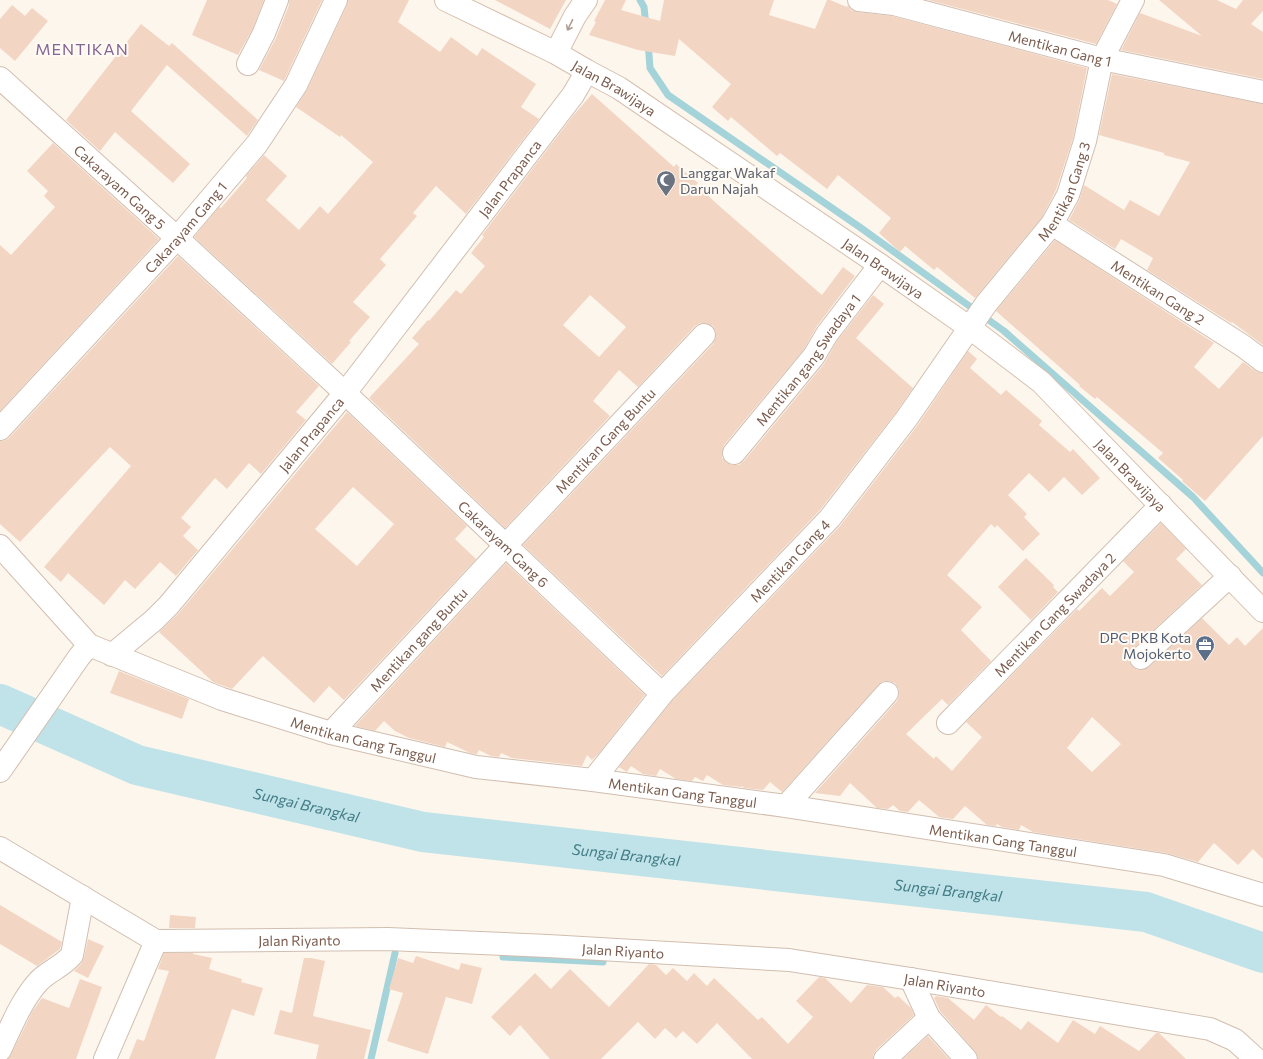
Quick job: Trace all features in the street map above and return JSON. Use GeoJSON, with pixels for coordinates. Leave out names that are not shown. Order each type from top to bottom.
{"type":"FeatureCollection","features":[{"type":"Feature","properties":{"kind":"street"},"geometry":{"type":"LineString","coordinates":[[248,64],[264,34],[277,0]]}},
{"type":"Feature","properties":{"kind":"street","name":"Cakarayam Gang 1"},"geometry":{"type":"LineString","coordinates":[[0,429],[177,238],[257,144],[296,85],[336,0]]}},
{"type":"Feature","properties":{"kind":"street","name":"Jalan Brawijaya"},"geometry":{"type":"LineString","coordinates":[[446,0],[556,53],[619,88],[880,265],[977,317],[1263,611]]}},
{"type":"Feature","properties":{"kind":"street"},"geometry":{"type":"LineString","coordinates":[[556,53],[574,16],[586,0]]}},
{"type":"Feature","properties":{"kind":"street","name":"Mentikan Gang 1"},"geometry":{"type":"LineString","coordinates":[[859,0],[895,2],[1102,59],[1263,92]]}},
{"type":"Feature","properties":{"kind":"street","name":"Mentikan Gang 3"},"geometry":{"type":"LineString","coordinates":[[977,317],[1052,224],[1068,195],[1085,142],[1102,59],[1133,0]]}},
{"type":"Feature","properties":{"kind":"street","name":"Jalan Prapanca"},"geometry":{"type":"LineString","coordinates":[[112,655],[148,625],[169,604],[345,393],[572,95],[587,71]]}},
{"type":"Feature","properties":{"kind":"street","name":"Cakarayam Gang 5"},"geometry":{"type":"LineString","coordinates":[[0,78],[345,393]]}},
{"type":"Feature","properties":{"kind":"street","name":"Mentikan Gang 2"},"geometry":{"type":"LineString","coordinates":[[1052,224],[1243,346],[1263,361]]}},
{"type":"Feature","properties":{"kind":"street","name":"Mentikan gang Swadaya 1"},"geometry":{"type":"LineString","coordinates":[[734,453],[814,356],[827,334],[880,265]]}},
{"type":"Feature","properties":{"kind":"street","name":"Mentikan Gang 4"},"geometry":{"type":"LineString","coordinates":[[593,780],[662,694],[830,518],[907,418],[977,317]]}},
{"type":"Feature","properties":{"kind":"street","name":"Mentikan Gang Buntu"},"geometry":{"type":"LineString","coordinates":[[505,546],[704,335]]}},
{"type":"Feature","properties":{"kind":"street","name":"Cakarayam Gang 6"},"geometry":{"type":"LineString","coordinates":[[345,393],[662,694]]}},
{"type":"Feature","properties":{"kind":"street","name":"Mentikan Gang Swadaya 2"},"geometry":{"type":"LineString","coordinates":[[948,723],[1161,505]]}},
{"type":"Feature","properties":{"kind":"street"},"geometry":{"type":"LineString","coordinates":[[0,546],[84,651],[112,655]]}},
{"type":"Feature","properties":{"kind":"street","name":"Mentikan gang Buntu"},"geometry":{"type":"LineString","coordinates":[[331,733],[505,546]]}},
{"type":"Feature","properties":{"kind":"street"},"geometry":{"type":"LineString","coordinates":[[1141,658],[1230,576]]}},
{"type":"Feature","properties":{"kind":"street"},"geometry":{"type":"LineString","coordinates":[[0,771],[84,651]]}},
{"type":"Feature","properties":{"kind":"street","name":"Mentikan Gang Tanggul"},"geometry":{"type":"LineString","coordinates":[[112,655],[222,699],[331,733],[476,767],[593,780],[786,806],[1164,865],[1263,895]]}},
{"type":"Feature","properties":{"kind":"street"},"geometry":{"type":"LineString","coordinates":[[786,806],[886,693]]}},
{"type":"Feature","properties":{"kind":"street"},"geometry":{"type":"LineString","coordinates":[[0,848],[156,941],[105,1059]]}},
{"type":"Feature","properties":{"kind":"street"},"geometry":{"type":"LineString","coordinates":[[0,1050],[26,999],[37,982],[48,972],[59,967],[72,955],[84,897]]}},
{"type":"Feature","properties":{"kind":"street","name":"Jalan Riyanto"},"geometry":{"type":"LineString","coordinates":[[156,941],[388,939],[548,946],[789,960],[1210,1029],[1236,1040],[1256,1059]]}},
{"type":"Feature","properties":{"kind":"street"},"geometry":{"type":"LineString","coordinates":[[910,979],[929,1018],[966,1059]]}},
{"type":"Feature","properties":{"kind":"street"},"geometry":{"type":"LineString","coordinates":[[885,1059],[929,1018]]}},
{"type":"Feature","properties":{"kind":"building"},"geometry":{"type":"Polygon","coordinates":[[[207,0],[264,0],[253,28],[238,55],[192,35],[207,0]]]}},
{"type":"Feature","properties":{"kind":"building"},"geometry":{"type":"Polygon","coordinates":[[[289,0],[322,0],[284,81],[259,70],[276,38],[289,5],[289,0]]]}},
{"type":"Feature","properties":{"kind":"building"},"geometry":{"type":"Polygon","coordinates":[[[348,0],[409,0],[398,22],[440,52],[451,37],[477,56],[482,48],[536,84],[521,107],[539,119],[466,214],[436,186],[413,213],[417,216],[380,259],[386,265],[353,302],[370,317],[349,341],[351,342],[332,364],[194,237],[219,207],[221,208],[247,178],[246,176],[264,155],[287,176],[266,200],[299,230],[320,206],[328,214],[373,162],[341,135],[340,137],[296,107],[307,90],[348,0]]]}},
{"type":"Feature","properties":{"kind":"building"},"geometry":{"type":"Polygon","coordinates":[[[495,0],[566,0],[550,29],[495,0]]]}},
{"type":"Feature","properties":{"kind":"building"},"geometry":{"type":"Polygon","coordinates":[[[605,0],[626,0],[621,10],[660,21],[664,0],[774,0],[769,15],[815,29],[827,0],[830,0],[847,7],[848,5],[851,10],[857,12],[892,16],[1087,68],[1073,138],[1056,190],[1042,217],[975,298],[937,267],[934,270],[905,246],[900,252],[879,233],[891,218],[838,175],[827,189],[780,153],[777,156],[731,117],[728,121],[712,107],[731,84],[679,39],[675,56],[638,50],[589,35],[596,22],[594,21],[605,0]]]}},
{"type":"Feature","properties":{"kind":"building"},"geometry":{"type":"Polygon","coordinates":[[[928,0],[1108,0],[1117,4],[1096,44],[928,0]]]}},
{"type":"Feature","properties":{"kind":"building"},"geometry":{"type":"Polygon","coordinates":[[[1159,0],[1217,0],[1236,9],[1243,0],[1263,0],[1263,11],[1251,24],[1263,32],[1263,79],[1121,50],[1140,13],[1202,36],[1159,0]]]}},
{"type":"Feature","properties":{"kind":"building"},"geometry":{"type":"Polygon","coordinates":[[[12,5],[25,16],[32,8],[48,21],[15,61],[0,48],[0,19],[12,5]]]}},
{"type":"Feature","properties":{"kind":"building"},"geometry":{"type":"Polygon","coordinates":[[[141,24],[169,46],[172,43],[258,120],[247,136],[167,65],[131,111],[190,164],[173,183],[115,132],[100,151],[66,120],[141,24]]]}},
{"type":"Feature","properties":{"kind":"building"},"geometry":{"type":"Polygon","coordinates":[[[1112,74],[1263,104],[1263,345],[1232,322],[1231,323],[1147,270],[1153,258],[1121,239],[1115,249],[1069,220],[1079,201],[1084,185],[1124,210],[1130,200],[1159,216],[1190,162],[1164,155],[1164,153],[1099,135],[1112,74]]]}},
{"type":"Feature","properties":{"kind":"building"},"geometry":{"type":"Polygon","coordinates":[[[592,94],[674,167],[676,164],[698,183],[696,185],[822,295],[843,267],[855,276],[817,326],[804,349],[724,445],[722,458],[726,462],[732,465],[739,465],[744,461],[824,364],[837,341],[873,295],[884,304],[856,338],[913,388],[897,411],[820,510],[662,676],[523,545],[713,344],[716,337],[716,332],[713,326],[706,323],[700,323],[695,326],[638,387],[619,370],[593,401],[610,416],[505,528],[369,398],[419,344],[412,338],[456,290],[461,294],[485,266],[471,253],[484,237],[482,235],[572,117],[592,94]],[[590,295],[563,325],[599,357],[626,327],[590,295]]]}},
{"type":"Feature","properties":{"kind":"building"},"geometry":{"type":"Polygon","coordinates":[[[53,143],[159,239],[0,411],[0,245],[11,255],[55,207],[44,196],[48,191],[27,171],[53,143]]]}},
{"type":"Feature","properties":{"kind":"building"},"geometry":{"type":"Polygon","coordinates":[[[1055,240],[1214,343],[1194,367],[1219,389],[1243,362],[1256,371],[1263,373],[1263,436],[1205,501],[1158,458],[1163,453],[1097,397],[1095,399],[1079,386],[1080,385],[996,311],[1055,240]]]}},
{"type":"Feature","properties":{"kind":"building"},"geometry":{"type":"Polygon","coordinates":[[[178,256],[319,386],[296,412],[306,420],[261,474],[249,463],[227,489],[215,478],[181,518],[191,527],[183,536],[198,550],[176,576],[160,562],[135,589],[125,580],[104,605],[68,573],[61,582],[44,567],[131,466],[110,447],[20,542],[0,524],[0,441],[4,441],[9,438],[178,256]]]}},
{"type":"Feature","properties":{"kind":"building"},"geometry":{"type":"Polygon","coordinates":[[[968,351],[977,359],[970,368],[1001,395],[1006,390],[1042,421],[1039,425],[1070,452],[1073,449],[1100,478],[1082,495],[1064,477],[1049,492],[1029,473],[1008,495],[1027,514],[1024,517],[1040,534],[1023,551],[997,525],[995,528],[991,524],[947,575],[982,607],[961,630],[991,661],[948,705],[942,699],[906,734],[934,759],[936,756],[952,771],[982,737],[966,722],[1077,609],[1079,611],[1102,588],[1110,596],[1134,572],[1123,561],[1161,523],[1186,549],[1176,559],[1202,585],[1133,649],[1129,655],[1129,661],[1137,670],[1143,670],[1149,667],[1202,618],[1229,645],[1237,637],[1245,646],[1263,628],[1263,859],[1253,849],[1238,865],[1214,843],[1198,862],[1166,853],[1033,832],[1021,825],[1019,830],[1002,827],[997,824],[996,826],[987,825],[965,806],[953,819],[939,817],[919,800],[908,812],[900,811],[893,805],[888,809],[877,808],[850,783],[840,796],[815,793],[897,701],[899,689],[895,683],[889,681],[883,681],[878,685],[782,792],[770,782],[763,790],[744,788],[742,786],[723,785],[707,775],[703,781],[695,777],[692,781],[676,779],[660,769],[656,776],[643,774],[631,766],[627,772],[619,767],[671,702],[840,526],[917,426],[968,351]],[[1092,717],[1067,748],[1092,772],[1121,744],[1092,717]]]}},
{"type":"Feature","properties":{"kind":"building"},"geometry":{"type":"Polygon","coordinates":[[[347,412],[467,526],[455,539],[476,559],[344,700],[329,686],[314,703],[263,656],[232,689],[213,682],[159,632],[179,613],[347,412]],[[353,487],[315,529],[357,566],[394,524],[353,487]]]}},
{"type":"Feature","properties":{"kind":"building"},"geometry":{"type":"Polygon","coordinates":[[[1026,558],[1054,585],[1053,587],[1058,592],[1031,620],[998,587],[1026,558]]]}},
{"type":"Feature","properties":{"kind":"building"},"geometry":{"type":"Polygon","coordinates":[[[506,563],[645,695],[600,752],[592,760],[587,755],[582,766],[512,758],[501,753],[499,757],[491,756],[479,750],[477,754],[470,753],[447,742],[445,747],[409,738],[395,731],[384,721],[375,731],[355,726],[506,563]]]}},
{"type":"Feature","properties":{"kind":"building"},"geometry":{"type":"Polygon","coordinates":[[[119,671],[189,699],[182,719],[110,693],[119,671]]]}},
{"type":"Feature","properties":{"kind":"building"},"geometry":{"type":"Polygon","coordinates":[[[0,905],[62,942],[60,949],[37,966],[0,944],[0,905]]]}},
{"type":"Feature","properties":{"kind":"building"},"geometry":{"type":"Polygon","coordinates":[[[170,915],[196,917],[195,928],[169,928],[170,915]]]}},
{"type":"Feature","properties":{"kind":"building"},"geometry":{"type":"Polygon","coordinates":[[[88,939],[104,946],[88,978],[74,971],[81,964],[84,958],[88,939]]]}},
{"type":"Feature","properties":{"kind":"building"},"geometry":{"type":"Polygon","coordinates":[[[164,953],[193,953],[212,958],[209,969],[242,979],[241,982],[263,988],[254,1016],[232,1009],[215,1059],[129,1059],[137,1039],[144,1041],[169,971],[158,969],[164,953]]]}},
{"type":"Feature","properties":{"kind":"building"},"geometry":{"type":"Polygon","coordinates":[[[416,956],[459,970],[461,963],[482,968],[472,1004],[446,997],[428,1054],[387,1041],[403,993],[389,989],[398,958],[413,963],[416,956]]]}},
{"type":"Feature","properties":{"kind":"building"},"geometry":{"type":"Polygon","coordinates":[[[304,958],[325,961],[313,1016],[371,1030],[364,1059],[316,1059],[319,1045],[274,1034],[280,1010],[292,1013],[304,958]]]}},
{"type":"Feature","properties":{"kind":"building"},"geometry":{"type":"Polygon","coordinates":[[[649,964],[656,965],[666,975],[673,968],[687,981],[694,973],[707,986],[714,978],[758,1020],[762,1017],[788,1044],[813,1017],[796,1001],[819,977],[825,978],[851,1003],[867,985],[883,987],[895,998],[898,996],[911,1008],[914,1015],[876,1050],[873,1055],[873,1059],[752,1059],[717,1023],[697,1044],[683,1031],[676,1038],[665,1028],[655,1039],[638,1022],[601,1059],[550,1059],[520,1025],[510,1036],[491,1017],[535,973],[551,989],[570,969],[609,1007],[649,964]]]}},
{"type":"Feature","properties":{"kind":"building"},"geometry":{"type":"Polygon","coordinates":[[[80,979],[102,987],[76,1059],[8,1059],[32,1012],[42,998],[69,1008],[80,979]]]}},
{"type":"Feature","properties":{"kind":"building"},"geometry":{"type":"Polygon","coordinates":[[[936,996],[948,998],[974,1020],[986,1005],[1021,1030],[1028,1021],[1058,1043],[1073,1020],[1095,1034],[1100,1026],[1139,1051],[1156,1033],[1159,1033],[1186,1059],[978,1059],[975,1051],[940,1011],[934,998],[936,996]]]}},
{"type":"Feature","properties":{"kind":"building"},"geometry":{"type":"Polygon","coordinates":[[[928,1036],[949,1059],[903,1059],[928,1036]]]}},
{"type":"Feature","properties":{"kind":"waterway"},"geometry":{"type":"LineString","coordinates":[[640,0],[644,7],[646,26]]}},
{"type":"Feature","properties":{"kind":"waterway"},"geometry":{"type":"LineString","coordinates":[[648,42],[650,68],[668,95],[861,228],[1004,331],[1193,497],[1263,573]]}},
{"type":"Feature","properties":{"kind":"waterway","name":"Sungai Brangkal"},"geometry":{"type":"LineString","coordinates":[[0,704],[137,765],[423,832],[1146,912],[1263,953]]}},
{"type":"Feature","properties":{"kind":"waterway"},"geometry":{"type":"LineString","coordinates":[[371,1059],[395,953]]}},
{"type":"Feature","properties":{"kind":"waterway"},"geometry":{"type":"LineString","coordinates":[[503,957],[603,962]]}},
{"type":"Feature","properties":{"kind":"place","name":"Langgar Wakaf Darun Najah"},"geometry":{"type":"Point","coordinates":[666,197]}},
{"type":"Feature","properties":{"kind":"place","name":"DPC PKB Kota Mojokerto"},"geometry":{"type":"Point","coordinates":[1205,662]}},
{"type":"Feature","properties":{"kind":"district","name":"MENTIKAN"},"geometry":{"type":"Point","coordinates":[82,48]}}]}
